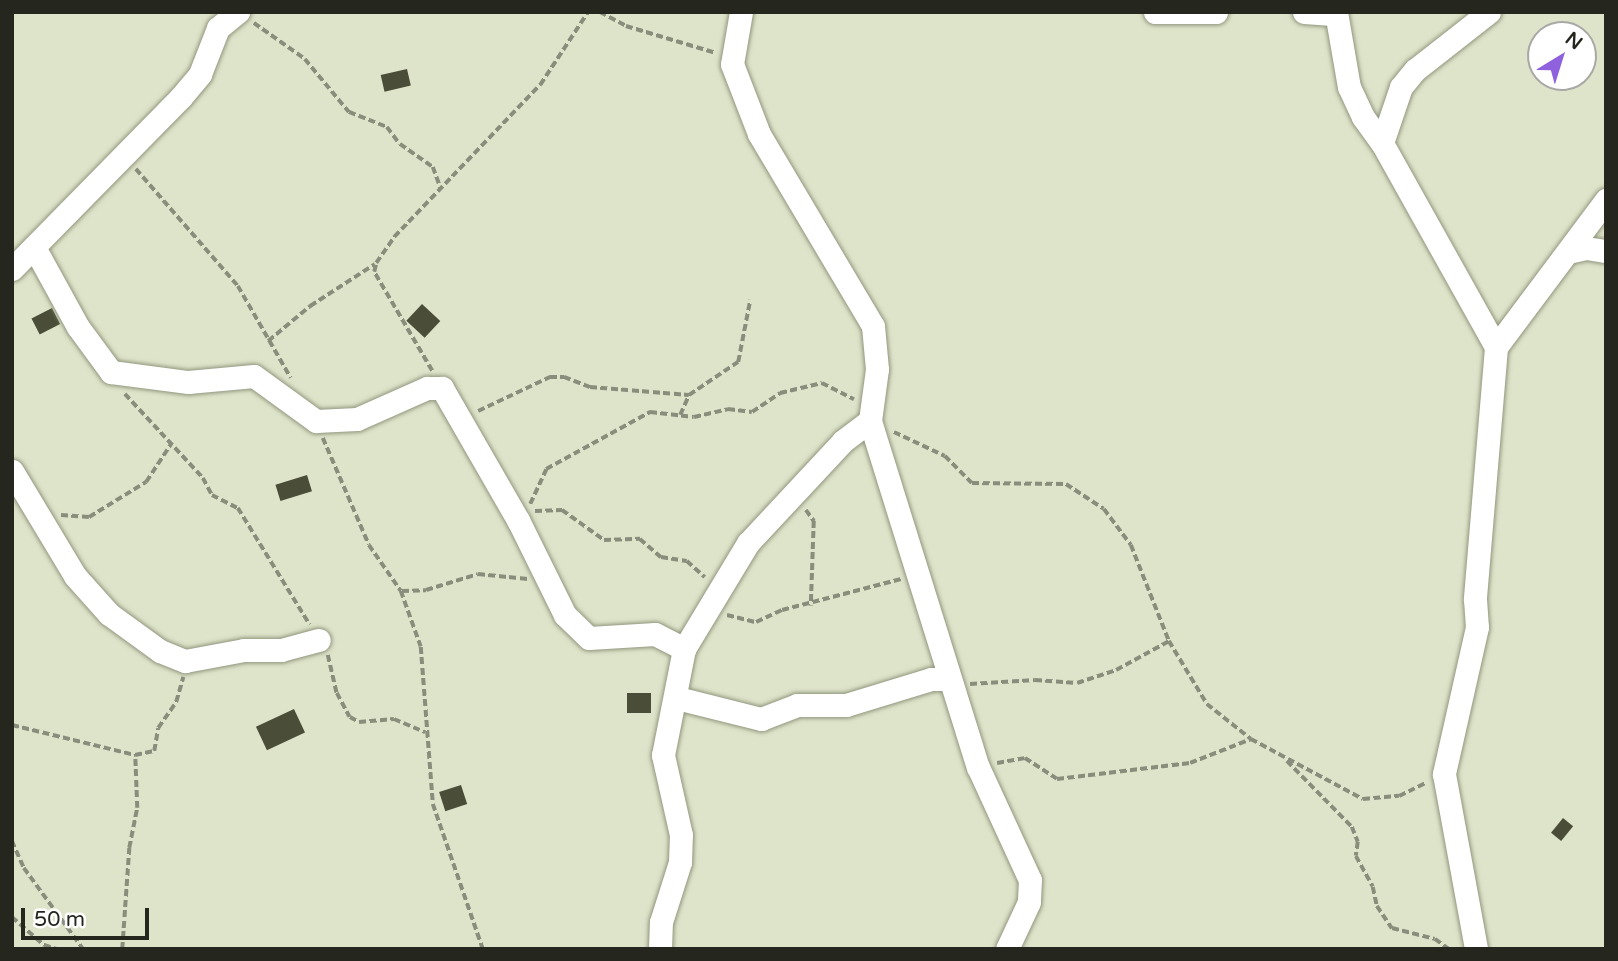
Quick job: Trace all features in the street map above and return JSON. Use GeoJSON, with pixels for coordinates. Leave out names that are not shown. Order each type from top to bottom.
{"type":"FeatureCollection","features":[{"type":"Feature","properties":{"kind":"street"},"geometry":{"type":"LineString","coordinates":[[740,12],[732,64],[759,134],[873,326],[877,369],[870,410],[917,581],[978,766],[1030,880],[1029,902],[1007,949]]}},
{"type":"Feature","properties":{"kind":"street"},"geometry":{"type":"LineString","coordinates":[[1155,12],[1216,12]]}},
{"type":"Feature","properties":{"kind":"street"},"geometry":{"type":"LineString","coordinates":[[1304,12],[1336,13],[1349,87],[1496,347]]}},
{"type":"Feature","properties":{"kind":"street"},"geometry":{"type":"LineString","coordinates":[[1382,143],[1401,87],[1415,70],[1489,12]]}},
{"type":"Feature","properties":{"kind":"street"},"geometry":{"type":"LineString","coordinates":[[12,269],[122,154],[181,97],[200,74],[218,29],[244,15]]}},
{"type":"Feature","properties":{"kind":"street"},"geometry":{"type":"LineString","coordinates":[[1476,949],[1444,774],[1477,627],[1475,598],[1496,347],[1606,200]]}},
{"type":"Feature","properties":{"kind":"street"},"geometry":{"type":"LineString","coordinates":[[34,247],[78,327],[111,372],[188,382],[254,376],[312,416],[357,419],[427,388],[442,388],[463,422],[565,615],[589,638],[655,634],[684,649]]}},
{"type":"Feature","properties":{"kind":"street"},"geometry":{"type":"LineString","coordinates":[[1568,252],[1586,248],[1606,251]]}},
{"type":"Feature","properties":{"kind":"street"},"geometry":{"type":"LineString","coordinates":[[660,949],[662,922],[680,862],[681,835],[663,755],[666,726],[677,698],[684,649],[716,589],[748,543],[787,504],[870,410]]}},
{"type":"Feature","properties":{"kind":"street"},"geometry":{"type":"LineString","coordinates":[[12,471],[75,576],[109,614],[160,651],[185,661],[244,650],[281,650],[319,640]]}},
{"type":"Feature","properties":{"kind":"street"},"geometry":{"type":"LineString","coordinates":[[677,698],[761,719],[797,705],[846,705],[931,679],[949,682]]}},
{"type":"Feature","properties":{"kind":"path"},"geometry":{"type":"LineString","coordinates":[[442,388],[374,272],[376,263],[394,237],[540,85],[588,12]]}},
{"type":"Feature","properties":{"kind":"path"},"geometry":{"type":"LineString","coordinates":[[600,12],[626,26],[713,50],[732,64]]}},
{"type":"Feature","properties":{"kind":"path"},"geometry":{"type":"LineString","coordinates":[[244,15],[305,59],[349,112],[387,127],[400,144],[433,167],[441,189]]}},
{"type":"Feature","properties":{"kind":"path"},"geometry":{"type":"LineString","coordinates":[[122,154],[238,286],[312,416],[369,545],[401,591],[425,669],[425,732],[433,804],[483,949]]}},
{"type":"Feature","properties":{"kind":"path"},"geometry":{"type":"LineString","coordinates":[[268,341],[310,306],[376,263]]}},
{"type":"Feature","properties":{"kind":"path"},"geometry":{"type":"LineString","coordinates":[[680,415],[689,395],[738,362],[750,300]]}},
{"type":"Feature","properties":{"kind":"path"},"geometry":{"type":"LineString","coordinates":[[111,372],[127,396],[203,478],[212,495],[237,509],[245,518],[329,657],[337,693],[350,717],[359,722],[394,719],[425,732]]}},
{"type":"Feature","properties":{"kind":"path"},"geometry":{"type":"LineString","coordinates":[[463,422],[490,403],[550,377],[564,376],[590,387],[689,395]]}},
{"type":"Feature","properties":{"kind":"path"},"geometry":{"type":"LineString","coordinates":[[716,589],[687,561],[661,557],[640,540],[604,540],[562,510],[527,512],[546,469],[650,412],[680,415],[752,412],[780,393],[822,383],[925,444],[972,483],[1048,481],[1087,495],[1104,509],[1131,545],[1170,641],[1207,704],[1251,738],[1286,760],[1352,827],[1359,842],[1356,856],[1373,887],[1377,906],[1392,928],[1435,939],[1450,949]]}},
{"type":"Feature","properties":{"kind":"path"},"geometry":{"type":"LineString","coordinates":[[38,513],[89,517],[146,482],[172,444]]}},
{"type":"Feature","properties":{"kind":"path"},"geometry":{"type":"LineString","coordinates":[[787,504],[807,510],[814,521],[811,606]]}},
{"type":"Feature","properties":{"kind":"path"},"geometry":{"type":"LineString","coordinates":[[401,591],[426,590],[478,574],[550,583]]}},
{"type":"Feature","properties":{"kind":"path"},"geometry":{"type":"LineString","coordinates":[[704,610],[757,622],[782,610],[811,606],[906,578],[917,581]]}},
{"type":"Feature","properties":{"kind":"path"},"geometry":{"type":"LineString","coordinates":[[949,682],[1035,680],[1077,683],[1116,670],[1170,641]]}},
{"type":"Feature","properties":{"kind":"path"},"geometry":{"type":"LineString","coordinates":[[12,725],[135,754],[153,751],[158,728],[176,702],[185,661]]}},
{"type":"Feature","properties":{"kind":"path"},"geometry":{"type":"LineString","coordinates":[[978,766],[1025,758],[1057,779],[1190,763],[1251,738]]}},
{"type":"Feature","properties":{"kind":"path"},"geometry":{"type":"LineString","coordinates":[[122,949],[129,848],[137,808],[135,754]]}},
{"type":"Feature","properties":{"kind":"path"},"geometry":{"type":"LineString","coordinates":[[1286,760],[1310,767],[1363,800],[1399,796],[1444,774]]}},
{"type":"Feature","properties":{"kind":"path"},"geometry":{"type":"LineString","coordinates":[[12,841],[24,868],[83,949]]}},
{"type":"Feature","properties":{"kind":"path"},"geometry":{"type":"LineString","coordinates":[[12,917],[44,945],[56,949]]}},
{"type":"Feature","properties":{"kind":"building"},"geometry":{"type":"Polygon","coordinates":[[[407,69],[411,86],[385,92],[381,75],[407,69]]]}},
{"type":"Feature","properties":{"kind":"building"},"geometry":{"type":"Polygon","coordinates":[[[422,304],[440,321],[425,338],[406,321],[422,304]]]}},
{"type":"Feature","properties":{"kind":"building"},"geometry":{"type":"Polygon","coordinates":[[[52,308],[60,324],[40,334],[32,318],[52,308]]]}},
{"type":"Feature","properties":{"kind":"building"},"geometry":{"type":"Polygon","coordinates":[[[307,475],[312,491],[280,501],[275,485],[307,475]]]}},
{"type":"Feature","properties":{"kind":"building"},"geometry":{"type":"Polygon","coordinates":[[[627,693],[651,693],[651,713],[627,713],[627,693]]]}},
{"type":"Feature","properties":{"kind":"building"},"geometry":{"type":"Polygon","coordinates":[[[294,709],[305,733],[267,750],[256,727],[294,709]]]}},
{"type":"Feature","properties":{"kind":"building"},"geometry":{"type":"Polygon","coordinates":[[[461,785],[467,804],[445,811],[439,792],[461,785]]]}},
{"type":"Feature","properties":{"kind":"building"},"geometry":{"type":"Polygon","coordinates":[[[1563,818],[1573,826],[1561,841],[1551,833],[1563,818]]]}}]}
